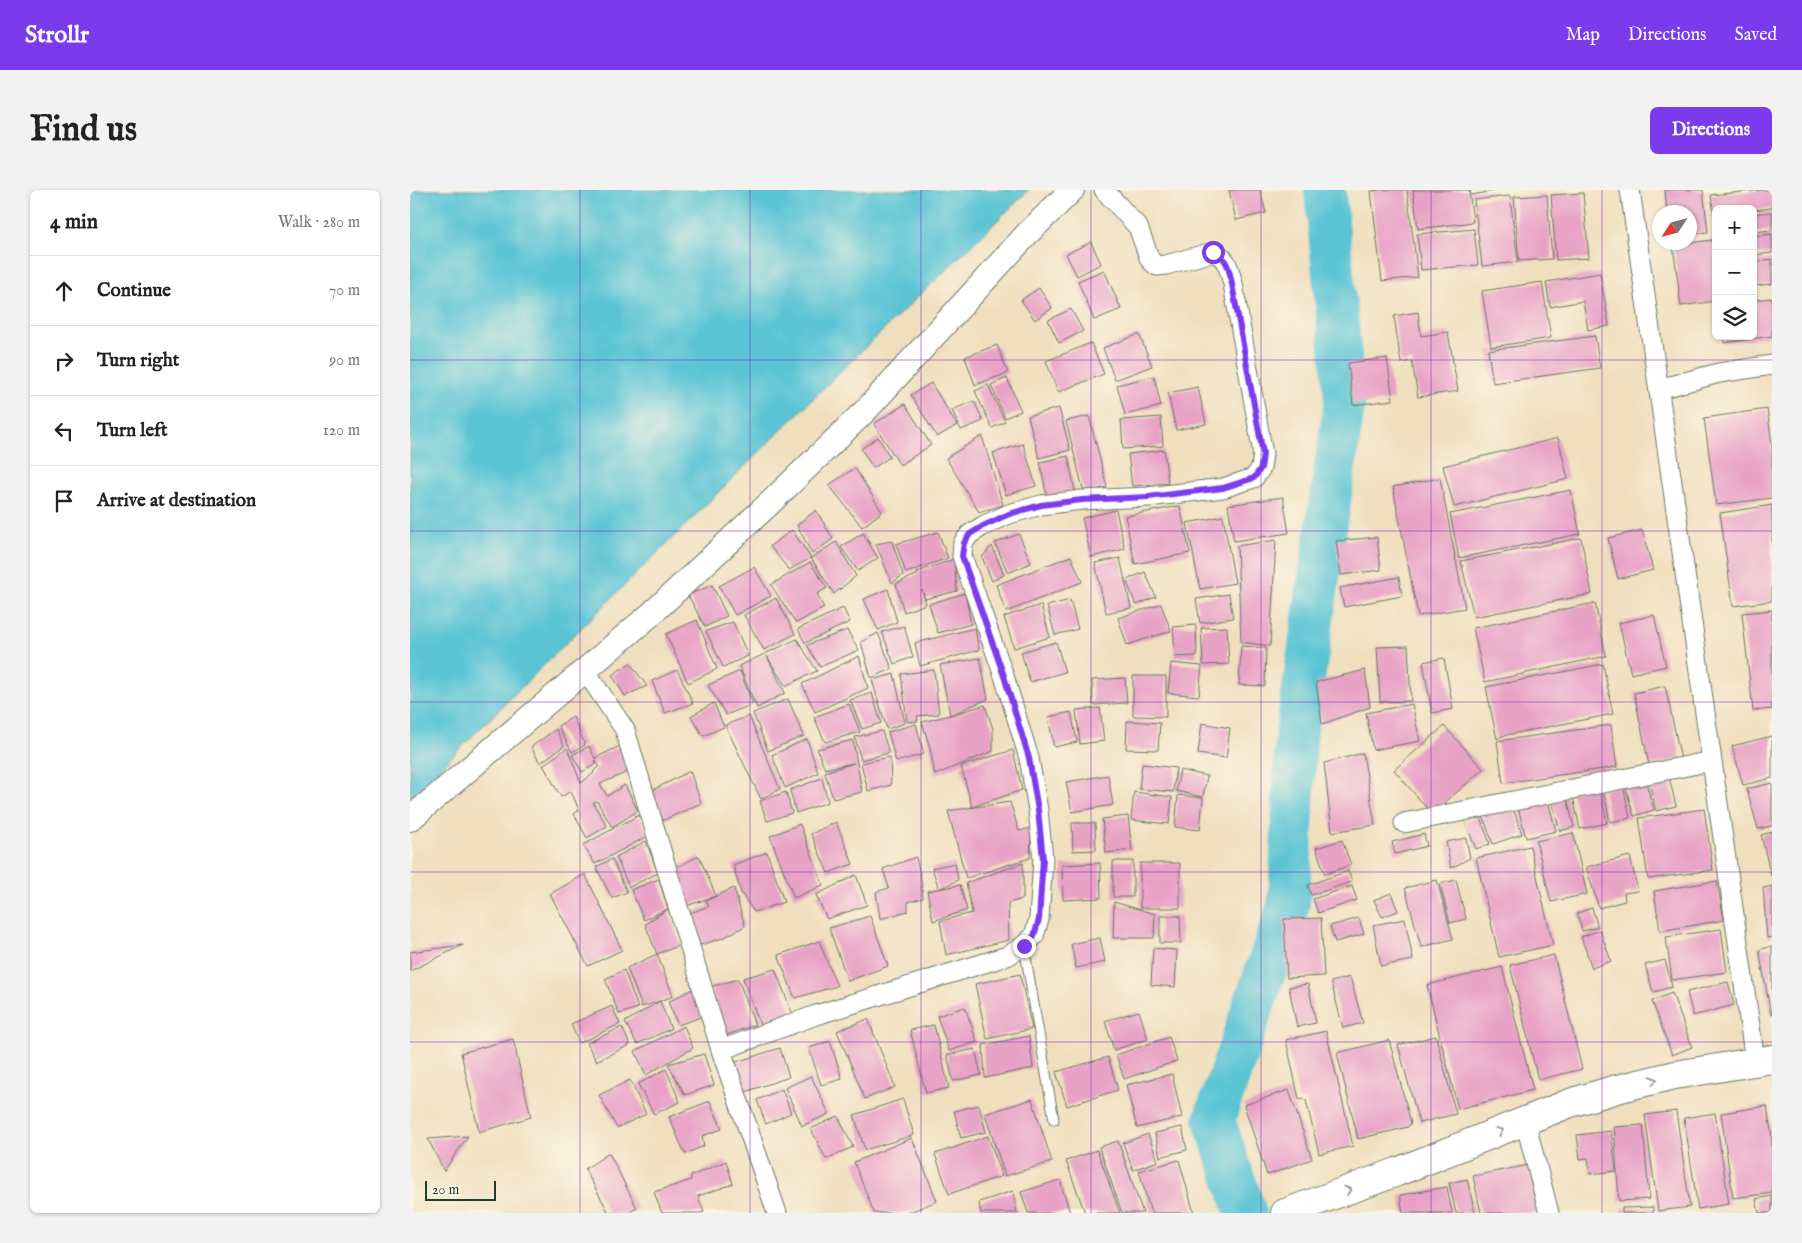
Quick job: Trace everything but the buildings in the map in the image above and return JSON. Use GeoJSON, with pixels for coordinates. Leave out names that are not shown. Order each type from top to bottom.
{"type":"FeatureCollection","features":[{"type":"Feature","properties":{"kind":"highway"},"geometry":{"type":"LineString","coordinates":[[1285,1213],[1397,1172],[1570,1103],[1675,1075],[1764,1061]]}},
{"type":"Feature","properties":{"kind":"street"},"geometry":{"type":"LineString","coordinates":[[410,819],[650,615],[866,410],[1027,234],[1072,190]]}},
{"type":"Feature","properties":{"kind":"street"},"geometry":{"type":"LineString","coordinates":[[721,1050],[816,1015],[1007,956],[1024,946],[1034,936],[1039,919],[1043,859],[1038,810],[1029,758],[1004,676],[962,556],[964,543],[970,534],[1009,514],[1041,505],[1082,500],[1148,497],[1223,488],[1254,478],[1261,468],[1263,454],[1229,267],[1225,259],[1220,254],[1213,252],[1157,266],[1150,260],[1138,227],[1104,190]]}},
{"type":"Feature","properties":{"kind":"street"},"geometry":{"type":"LineString","coordinates":[[1630,190],[1712,761],[1764,1061]]}},
{"type":"Feature","properties":{"kind":"street"},"geometry":{"type":"LineString","coordinates":[[1658,389],[1719,373],[1772,365]]}},
{"type":"Feature","properties":{"kind":"street"},"geometry":{"type":"LineString","coordinates":[[585,670],[625,730],[721,1050],[777,1213]]}},
{"type":"Feature","properties":{"kind":"street"},"geometry":{"type":"LineString","coordinates":[[1404,823],[1712,761]]}},
{"type":"Feature","properties":{"kind":"street"},"geometry":{"type":"LineString","coordinates":[[1525,1122],[1549,1213]]}},
{"type":"Feature","properties":{"kind":"lane"},"geometry":{"type":"LineString","coordinates":[[1024,946],[1054,1120]]}},
{"type":"Feature","properties":{"kind":"water"},"geometry":{"type":"Polygon","coordinates":[[[410,190],[1029,190],[845,367],[410,798],[410,190]]]}},
{"type":"Feature","properties":{"kind":"waterway"},"geometry":{"type":"LineString","coordinates":[[1246,1213],[1214,1120],[1289,903],[1296,736],[1345,399],[1325,190]]}},
{"type":"Feature","properties":{"kind":"route"},"geometry":{"type":"LineString","coordinates":[[1024,946],[1034,936],[1039,919],[1043,859],[1038,810],[1029,758],[1004,676],[962,556],[964,543],[970,534],[983,526],[1009,514],[1041,505],[1082,500],[1148,497],[1223,488],[1254,478],[1261,468],[1263,454],[1229,267],[1220,254],[1213,252]]}}]}
